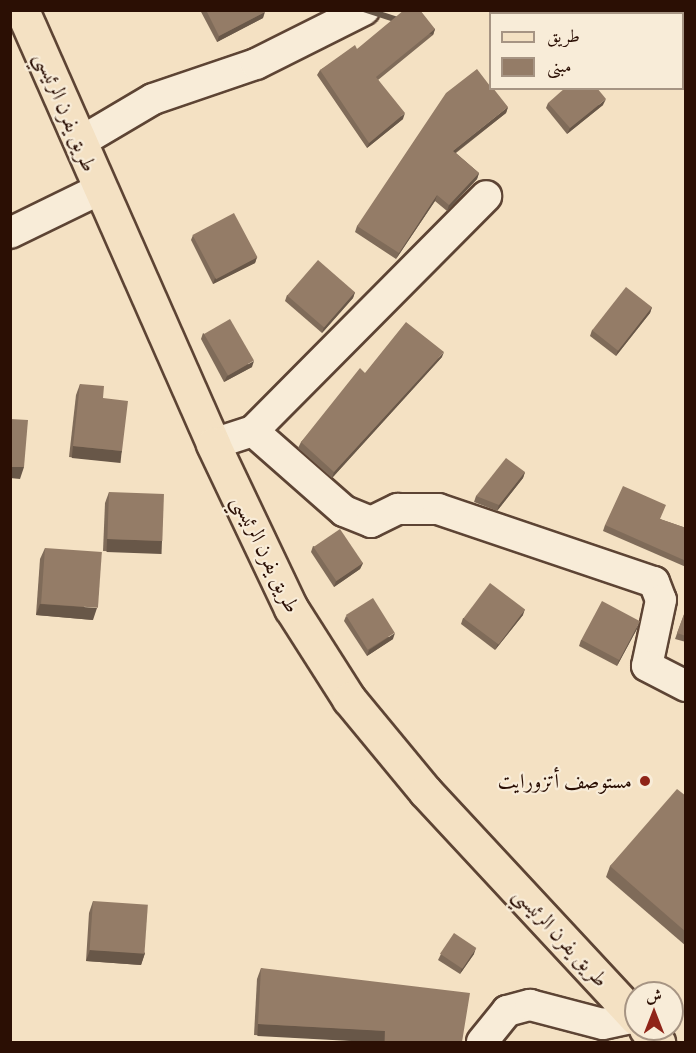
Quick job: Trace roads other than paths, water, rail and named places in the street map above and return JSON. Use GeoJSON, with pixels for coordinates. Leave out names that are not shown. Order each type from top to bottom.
{"type":"FeatureCollection","features":[{"type":"Feature","properties":{"kind":"main road","name":"طريق يفرن الرئيسي"},"geometry":{"type":"LineString","coordinates":[[22,10],[82,141],[98,190],[213,444],[291,608],[349,699],[425,791],[624,1005]]}},
{"type":"Feature","properties":{"kind":"street"},"geometry":{"type":"LineString","coordinates":[[82,141],[153,99],[256,64],[364,10]]}},
{"type":"Feature","properties":{"kind":"street"},"geometry":{"type":"LineString","coordinates":[[10,233],[98,190]]}},
{"type":"Feature","properties":{"kind":"street"},"geometry":{"type":"LineString","coordinates":[[213,444],[253,431],[486,196]]}},
{"type":"Feature","properties":{"kind":"street"},"geometry":{"type":"LineString","coordinates":[[253,431],[344,511],[371,522],[398,509],[438,509],[654,582],[661,600],[647,666],[686,686]]}},
{"type":"Feature","properties":{"kind":"street"},"geometry":{"type":"LineString","coordinates":[[482,1042],[507,1011],[530,1005],[603,1024],[624,1022]]}},
{"type":"Feature","properties":{"kind":"place","name":"مستوصف أتزورايت"},"geometry":{"type":"Point","coordinates":[645,781]}}]}
